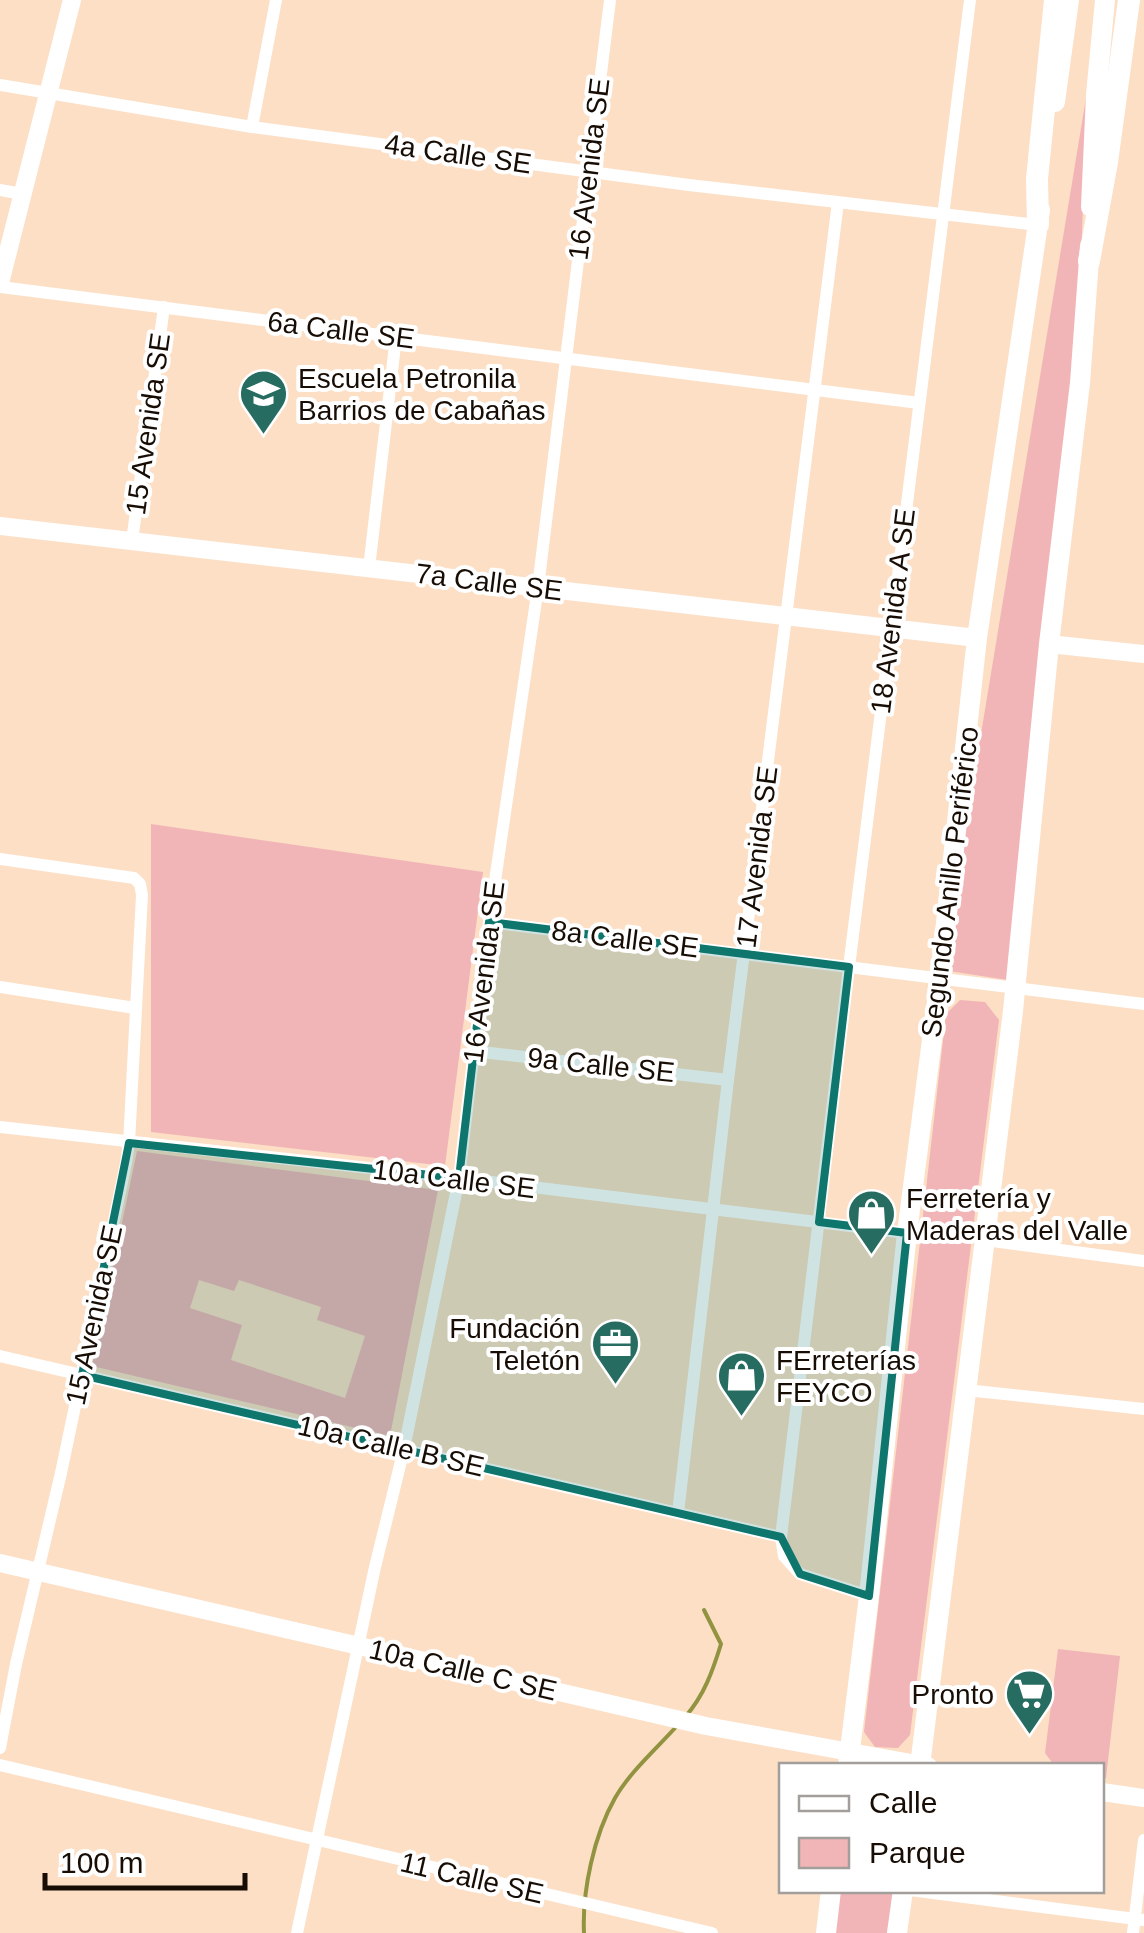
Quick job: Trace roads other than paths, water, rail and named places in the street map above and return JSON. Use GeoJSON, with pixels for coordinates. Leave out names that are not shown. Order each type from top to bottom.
{"type":"FeatureCollection","features":[{"type":"Feature","properties":{"kind":"highway"},"geometry":{"type":"LineString","coordinates":[[1038,224],[1038,179],[1055,0]]}},
{"type":"Feature","properties":{"kind":"highway"},"geometry":{"type":"LineString","coordinates":[[1089,261],[1129,0]]}},
{"type":"Feature","properties":{"kind":"main road","name":"Segundo Anillo Periférico"},"geometry":{"type":"LineString","coordinates":[[849,1759],[977,638],[1070,0]]}},
{"type":"Feature","properties":{"kind":"main road"},"geometry":{"type":"LineString","coordinates":[[920,1763],[985,1240],[1080,383],[1105,0]]}},
{"type":"Feature","properties":{"kind":"main road"},"geometry":{"type":"LineString","coordinates":[[826,1933],[831,1893]]}},
{"type":"Feature","properties":{"kind":"main road"},"geometry":{"type":"LineString","coordinates":[[898,1933],[905,1893]]}},
{"type":"Feature","properties":{"kind":"street"},"geometry":{"type":"LineString","coordinates":[[0,285],[72,0]]}},
{"type":"Feature","properties":{"kind":"street"},"geometry":{"type":"LineString","coordinates":[[252,127],[276,0]]}},
{"type":"Feature","properties":{"kind":"street","name":"16 Avenida SE"},"geometry":{"type":"LineString","coordinates":[[298,1933],[404,1449],[458,1178],[489,922],[538,587],[610,0]]}},
{"type":"Feature","properties":{"kind":"street","name":"18 Avenida A SE"},"geometry":{"type":"LineString","coordinates":[[781,1537],[848,967],[970,0]]}},
{"type":"Feature","properties":{"kind":"street","name":"4a Calle SE"},"geometry":{"type":"LineString","coordinates":[[0,84],[252,127],[589,172],[1038,224]]}},
{"type":"Feature","properties":{"kind":"street"},"geometry":{"type":"LineString","coordinates":[[0,190],[22,194]]}},
{"type":"Feature","properties":{"kind":"street","name":"17 Avenida SE"},"geometry":{"type":"LineString","coordinates":[[678,1513],[838,202]]}},
{"type":"Feature","properties":{"kind":"street","name":"6a Calle SE"},"geometry":{"type":"LineString","coordinates":[[0,285],[919,403]]}},
{"type":"Feature","properties":{"kind":"street","name":"15 Avenida SE"},"geometry":{"type":"LineString","coordinates":[[132,541],[164,307]]}},
{"type":"Feature","properties":{"kind":"street"},"geometry":{"type":"LineString","coordinates":[[370,568],[396,337]]}},
{"type":"Feature","properties":{"kind":"street","name":"7a Calle SE"},"geometry":{"type":"LineString","coordinates":[[0,526],[977,638]]}},
{"type":"Feature","properties":{"kind":"street"},"geometry":{"type":"LineString","coordinates":[[1049,644],[1144,654]]}},
{"type":"Feature","properties":{"kind":"street","name":"15 Avenida SE"},"geometry":{"type":"LineString","coordinates":[[0,859],[134,878],[142,894],[130,1143],[0,1748]]}},
{"type":"Feature","properties":{"kind":"street","name":"8a Calle SE"},"geometry":{"type":"LineString","coordinates":[[489,922],[1014,988]]}},
{"type":"Feature","properties":{"kind":"street"},"geometry":{"type":"LineString","coordinates":[[0,988],[135,1008]]}},
{"type":"Feature","properties":{"kind":"street"},"geometry":{"type":"LineString","coordinates":[[1014,988],[1144,1004]]}},
{"type":"Feature","properties":{"kind":"street","name":"9a Calle SE"},"geometry":{"type":"LineString","coordinates":[[473,1051],[728,1080]]}},
{"type":"Feature","properties":{"kind":"street","name":"10a Calle SE"},"geometry":{"type":"LineString","coordinates":[[0,1127],[907,1233]]}},
{"type":"Feature","properties":{"kind":"street"},"geometry":{"type":"LineString","coordinates":[[985,1240],[1144,1261]]}},
{"type":"Feature","properties":{"kind":"street","name":"10a Calle B SE"},"geometry":{"type":"LineString","coordinates":[[0,1356],[781,1537]]}},
{"type":"Feature","properties":{"kind":"street"},"geometry":{"type":"LineString","coordinates":[[966,1390],[1144,1409]]}},
{"type":"Feature","properties":{"kind":"street"},"geometry":{"type":"LineString","coordinates":[[781,1537],[784,1556],[800,1574],[869,1596]]}},
{"type":"Feature","properties":{"kind":"street","name":"10a Calle C SE"},"geometry":{"type":"LineString","coordinates":[[0,1563],[849,1759],[896,1763]]}},
{"type":"Feature","properties":{"kind":"street","name":"11 Calle SE"},"geometry":{"type":"LineString","coordinates":[[0,1765],[712,1933]]}},
{"type":"Feature","properties":{"kind":"street"},"geometry":{"type":"LineString","coordinates":[[1104,1792],[1144,1798]]}},
{"type":"Feature","properties":{"kind":"street"},"geometry":{"type":"LineString","coordinates":[[926,1893],[1137,1924],[1144,1840]]}},
{"type":"Feature","properties":{"kind":"waterway"},"geometry":{"type":"LineString","coordinates":[[685,1717],[703,1692],[721,1644],[704,1610]]}},
{"type":"Feature","properties":{"kind":"waterway"},"geometry":{"type":"LineString","coordinates":[[584,1933],[591,1864],[608,1813],[628,1779],[675,1728]]}},
{"type":"Feature","properties":{"kind":"place","name":"Escuela Petronila Barrios de Cabañas"},"geometry":{"type":"Point","coordinates":[263,436]}},
{"type":"Feature","properties":{"kind":"place","name":"Ferretería y Maderas del Valle"},"geometry":{"type":"Point","coordinates":[871,1256]}},
{"type":"Feature","properties":{"kind":"place","name":"Fundación Teletón"},"geometry":{"type":"Point","coordinates":[615,1386]}},
{"type":"Feature","properties":{"kind":"place","name":"FErreterías FEYCO"},"geometry":{"type":"Point","coordinates":[741,1418]}},
{"type":"Feature","properties":{"kind":"place","name":"Pronto"},"geometry":{"type":"Point","coordinates":[1029,1736]}}]}
